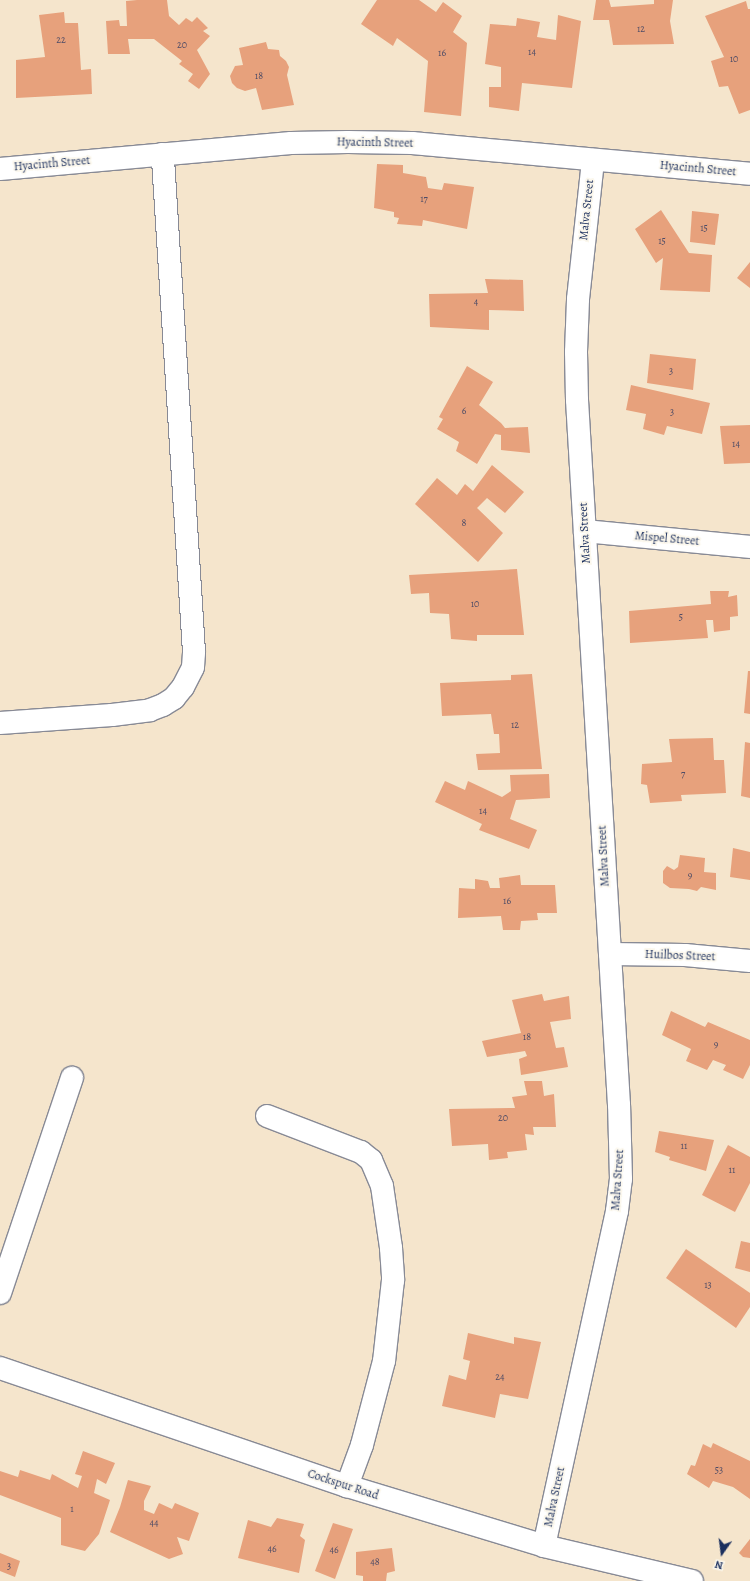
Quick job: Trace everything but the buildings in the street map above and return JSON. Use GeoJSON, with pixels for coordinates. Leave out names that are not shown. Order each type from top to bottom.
{"type":"FeatureCollection","features":[{"type":"Feature","properties":{"kind":"street","name":"Hyacinth Street"},"geometry":{"type":"LineString","coordinates":[[0,169],[291,143],[348,142],[412,143],[750,174]]}},
{"type":"Feature","properties":{"kind":"street"},"geometry":{"type":"LineString","coordinates":[[0,723],[112,715],[150,710],[163,705],[174,698],[183,687],[193,667],[194,652],[163,154]]}},
{"type":"Feature","properties":{"kind":"street","name":"Malva Street"},"geometry":{"type":"LineString","coordinates":[[544,1546],[615,1219],[621,1179],[620,1128],[576,352],[578,299],[593,160]]}},
{"type":"Feature","properties":{"kind":"street","name":"Mispel Street"},"geometry":{"type":"LineString","coordinates":[[585,531],[750,547]]}},
{"type":"Feature","properties":{"kind":"street","name":"Huilbos Street"},"geometry":{"type":"LineString","coordinates":[[610,954],[685,955],[750,961]]}},
{"type":"Feature","properties":{"kind":"street"},"geometry":{"type":"LineString","coordinates":[[0,1293],[72,1078]]}},
{"type":"Feature","properties":{"kind":"street"},"geometry":{"type":"LineString","coordinates":[[267,1116],[361,1152],[371,1160],[382,1186],[391,1248],[393,1280],[384,1361],[362,1445],[347,1486]]}},
{"type":"Feature","properties":{"kind":"street","name":"Cockspur Road"},"geometry":{"type":"LineString","coordinates":[[0,1368],[347,1486],[544,1546],[692,1581]]}}]}
